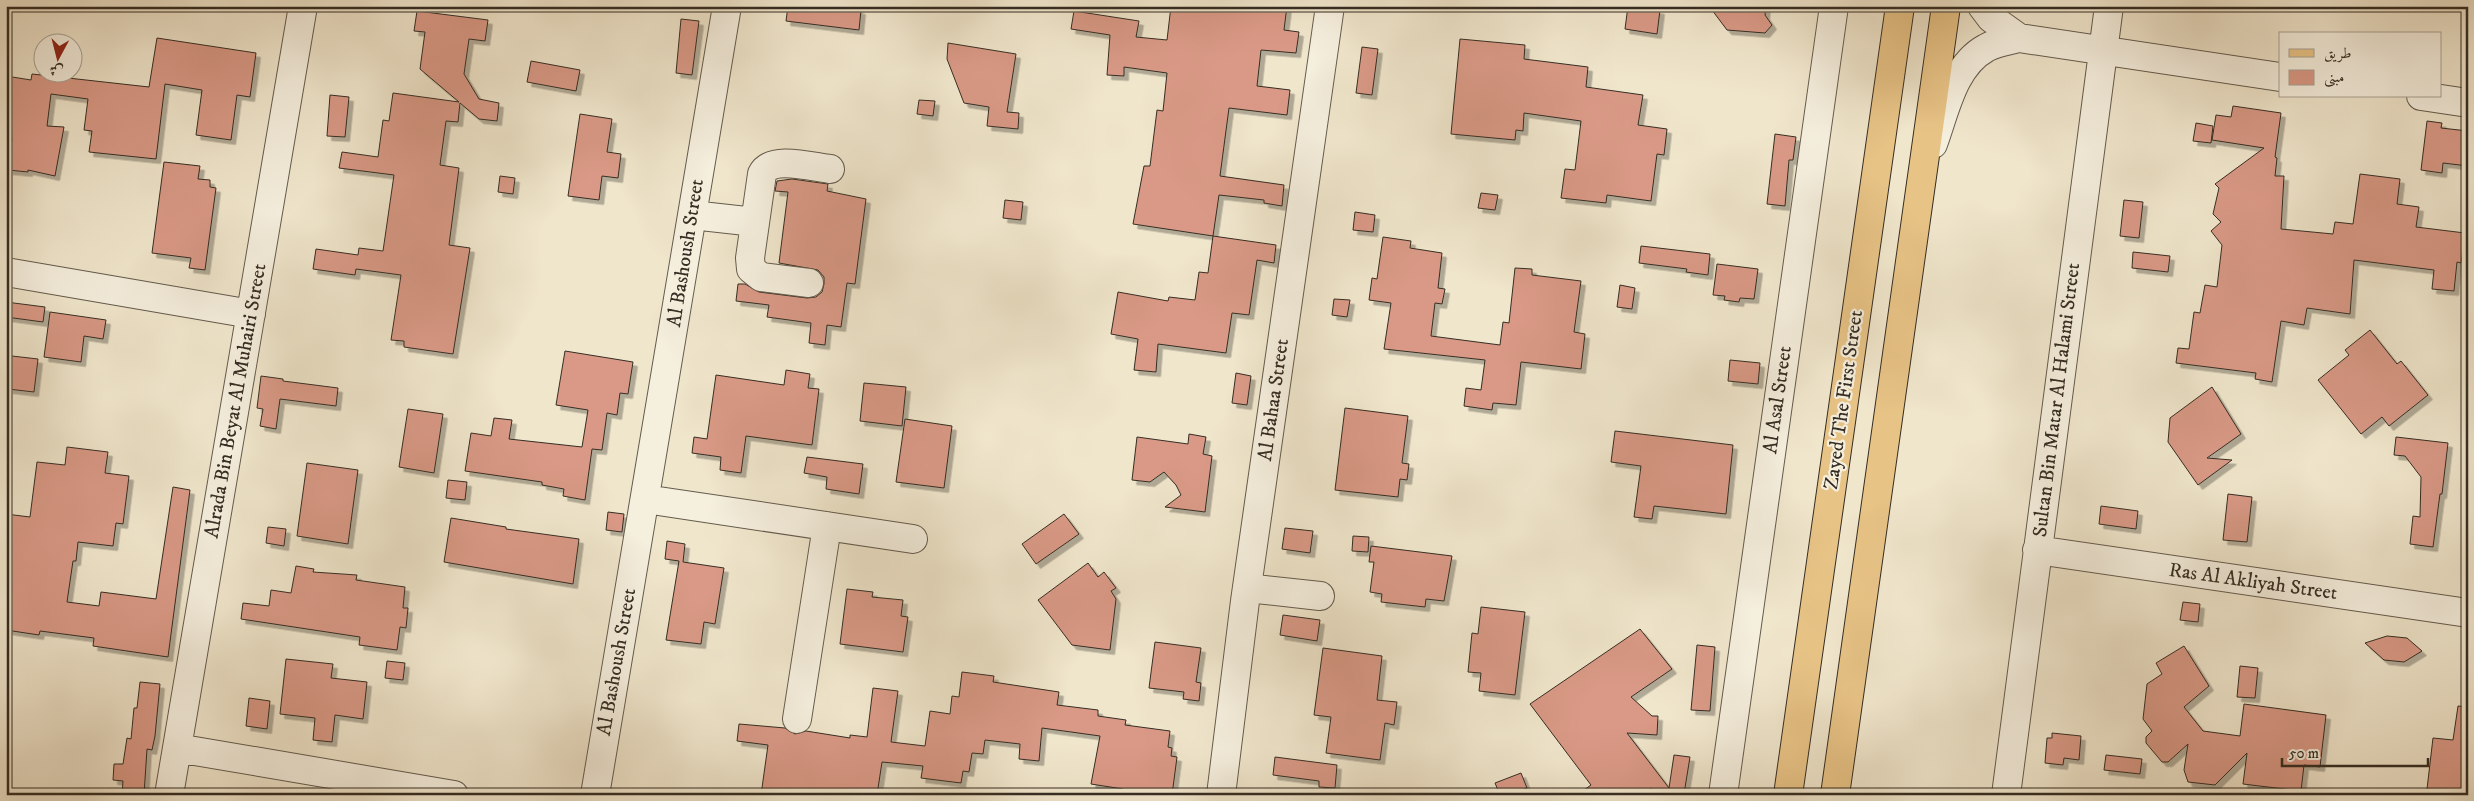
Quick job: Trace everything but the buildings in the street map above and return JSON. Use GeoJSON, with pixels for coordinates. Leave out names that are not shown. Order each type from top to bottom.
{"type":"FeatureCollection","features":[{"type":"Feature","properties":{"kind":"main road","name":"Zayed The First Street"},"geometry":{"type":"LineString","coordinates":[[1788,795],[1900,6]]}},
{"type":"Feature","properties":{"kind":"main road"},"geometry":{"type":"LineString","coordinates":[[1835,795],[1920,179],[1946,6]]}},
{"type":"Feature","properties":{"kind":"street","name":"Alrada Bin Beyat Al Muhairi Street"},"geometry":{"type":"LineString","coordinates":[[169,795],[303,6]]}},
{"type":"Feature","properties":{"kind":"street","name":"Al Bashoush Street"},"geometry":{"type":"LineString","coordinates":[[595,795],[727,6]]}},
{"type":"Feature","properties":{"kind":"street","name":"Al Bahaa Street"},"geometry":{"type":"LineString","coordinates":[[1221,795],[1247,588],[1330,6]]}},
{"type":"Feature","properties":{"kind":"street","name":"Al Asal Street"},"geometry":{"type":"LineString","coordinates":[[1723,795],[1834,6]]}},
{"type":"Feature","properties":{"kind":"street"},"geometry":{"type":"LineString","coordinates":[[1982,6],[1991,18],[2019,38],[2103,52],[2279,76]]}},
{"type":"Feature","properties":{"kind":"street","name":"Sultan Bin Matar Al Halami Street"},"geometry":{"type":"LineString","coordinates":[[2006,795],[2108,6]]}},
{"type":"Feature","properties":{"kind":"street"},"geometry":{"type":"LineString","coordinates":[[1920,179],[1953,88],[1966,66],[1983,49],[2019,38]]}},
{"type":"Feature","properties":{"kind":"street"},"geometry":{"type":"LineString","coordinates":[[2434,98],[2468,103]]}},
{"type":"Feature","properties":{"kind":"street"},"geometry":{"type":"LineString","coordinates":[[810,283],[761,277],[755,274],[750,263],[762,174],[768,165],[779,163],[830,169]]}},
{"type":"Feature","properties":{"kind":"street"},"geometry":{"type":"LineString","coordinates":[[692,215],[755,222]]}},
{"type":"Feature","properties":{"kind":"street"},"geometry":{"type":"LineString","coordinates":[[6,272],[251,314]]}},
{"type":"Feature","properties":{"kind":"street"},"geometry":{"type":"LineString","coordinates":[[644,500],[912,539]]}},
{"type":"Feature","properties":{"kind":"street"},"geometry":{"type":"LineString","coordinates":[[797,719],[827,526]]}},
{"type":"Feature","properties":{"kind":"street","name":"Ras Al Akliyah Street"},"geometry":{"type":"LineString","coordinates":[[2037,550],[2468,614]]}},
{"type":"Feature","properties":{"kind":"street"},"geometry":{"type":"LineString","coordinates":[[1247,588],[1320,596]]}},
{"type":"Feature","properties":{"kind":"street"},"geometry":{"type":"LineString","coordinates":[[177,748],[454,795]]}}]}
